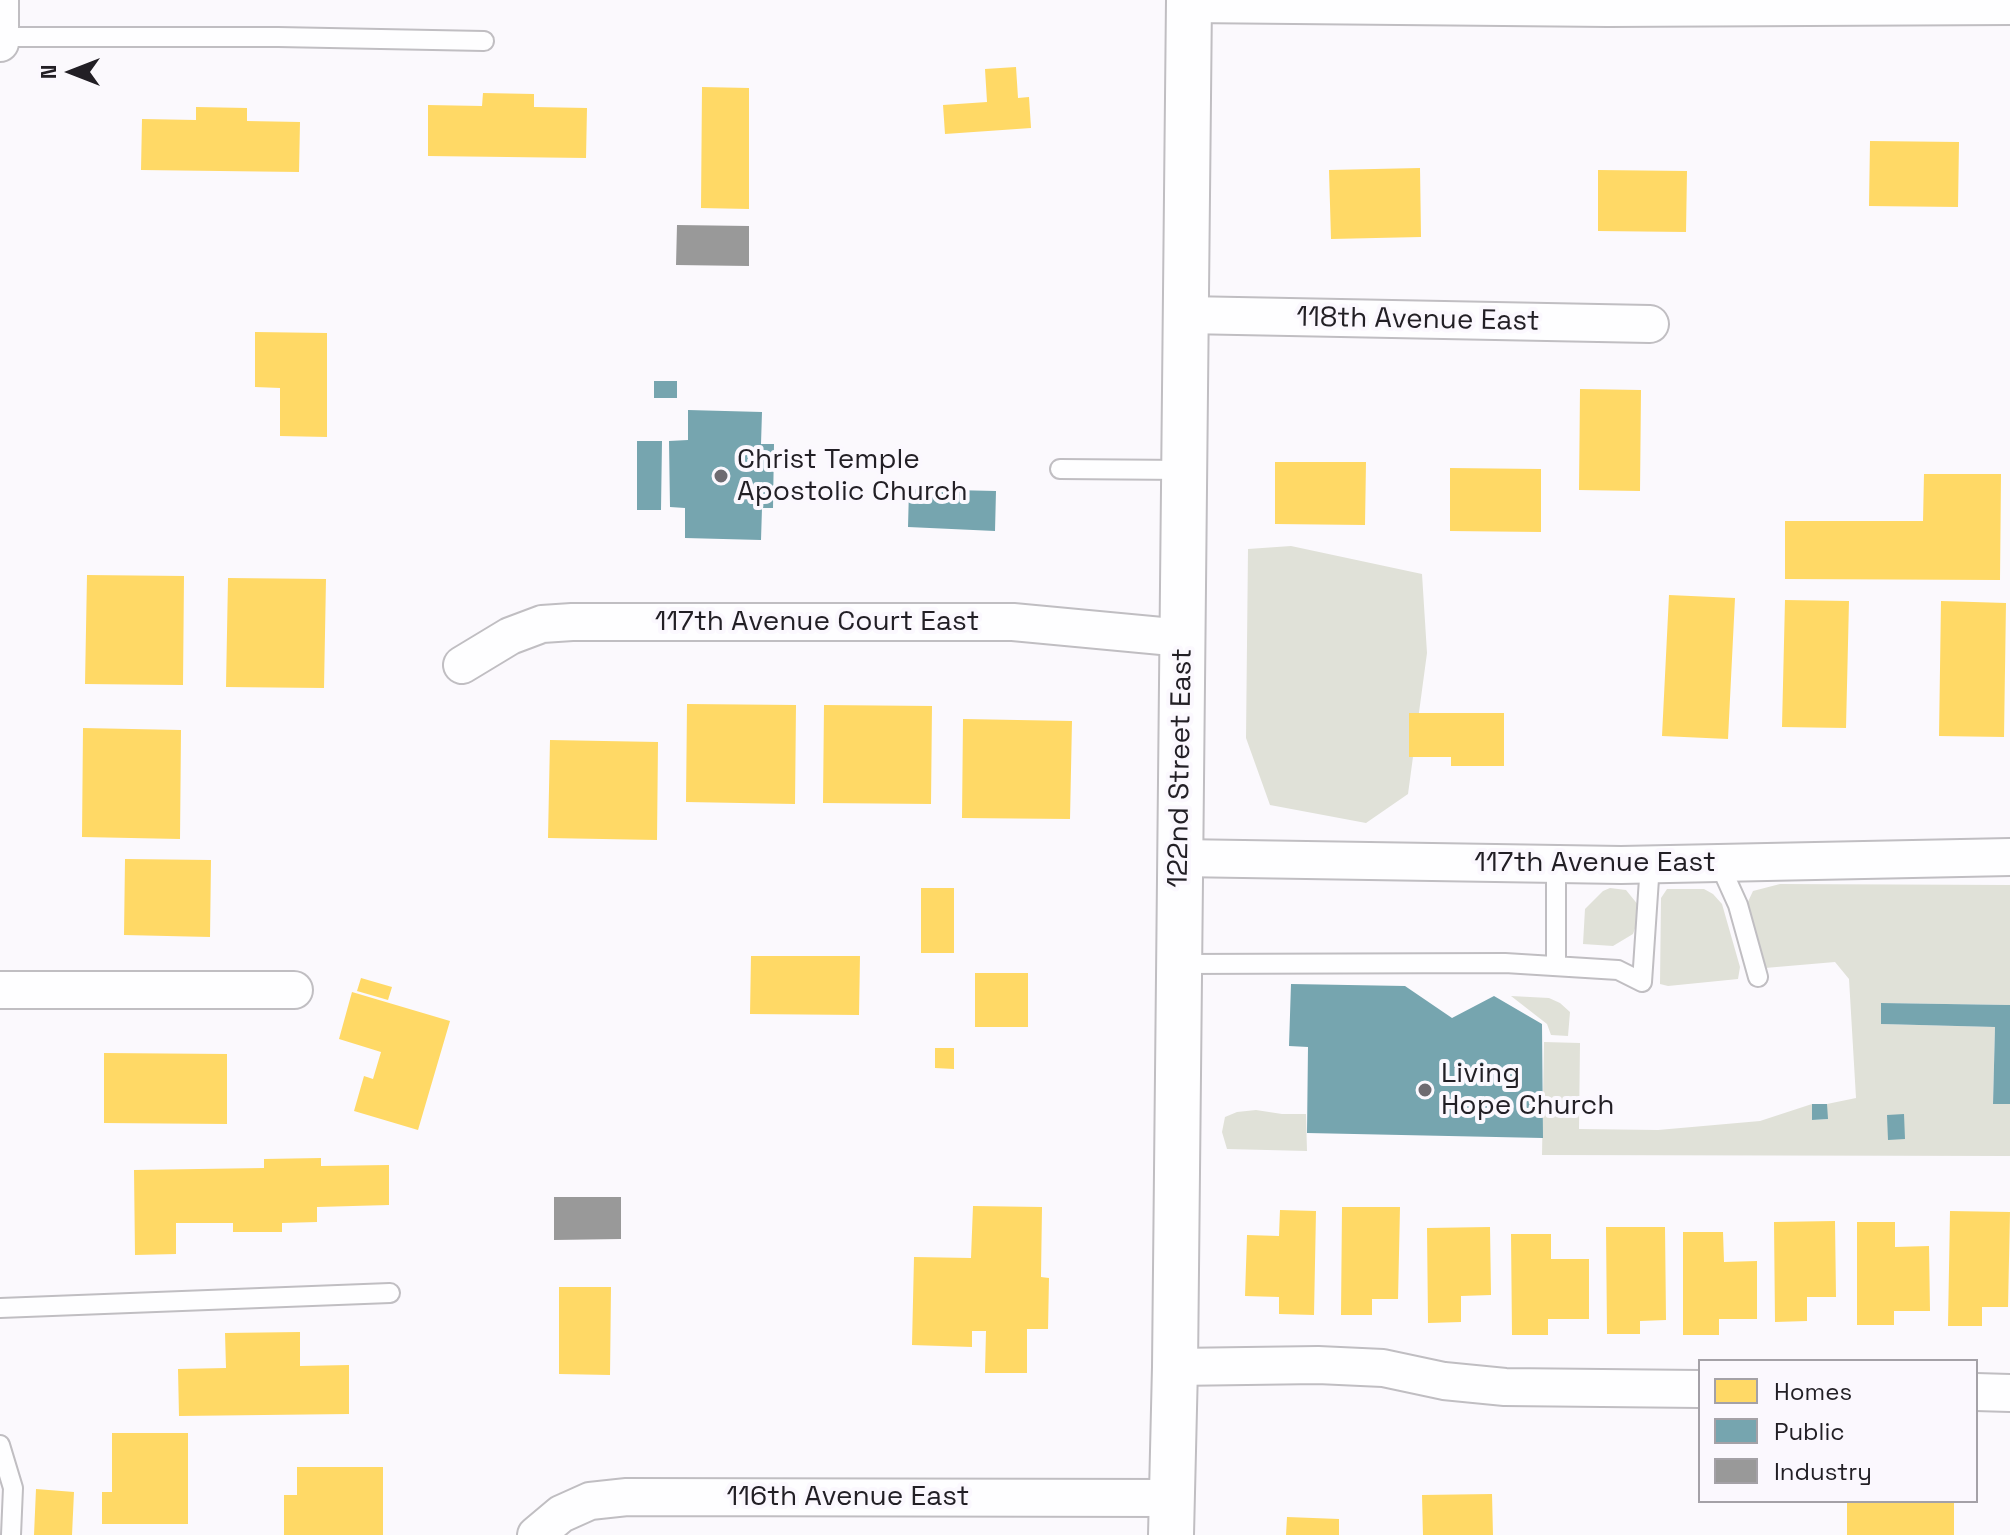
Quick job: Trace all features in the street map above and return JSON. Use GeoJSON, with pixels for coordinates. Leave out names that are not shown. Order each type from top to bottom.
{"type":"FeatureCollection","features":[{"type":"Feature","properties":{"kind":"street"},"geometry":{"type":"LineString","coordinates":[[0,0],[0,40]]}},
{"type":"Feature","properties":{"kind":"street"},"geometry":{"type":"LineString","coordinates":[[1189,2],[1608,8],[2010,6]]}},
{"type":"Feature","properties":{"kind":"street","name":"122nd Street East"},"geometry":{"type":"LineString","coordinates":[[1172,1516],[1189,2]]}},
{"type":"Feature","properties":{"kind":"street","name":"118th Avenue East"},"geometry":{"type":"LineString","coordinates":[[1186,315],[1650,324]]}},
{"type":"Feature","properties":{"kind":"street","name":"117th Avenue Court East"},"geometry":{"type":"LineString","coordinates":[[462,665],[510,636],[542,624],[572,622],[1013,622],[1183,638]]}},
{"type":"Feature","properties":{"kind":"street","name":"117th Avenue East"},"geometry":{"type":"LineString","coordinates":[[1180,858],[1650,864],[2010,857]]}},
{"type":"Feature","properties":{"kind":"street"},"geometry":{"type":"LineString","coordinates":[[0,990],[294,990]]}},
{"type":"Feature","properties":{"kind":"street"},"geometry":{"type":"LineString","coordinates":[[1175,1367],[1318,1365],[1383,1368],[1444,1381],[1505,1387],[1698,1389]]}},
{"type":"Feature","properties":{"kind":"street"},"geometry":{"type":"LineString","coordinates":[[1978,1392],[2010,1393]]}},
{"type":"Feature","properties":{"kind":"street","name":"116th Avenue East"},"geometry":{"type":"LineString","coordinates":[[536,1535],[561,1514],[590,1501],[627,1497],[1172,1516]]}},
{"type":"Feature","properties":{"kind":"lane"},"geometry":{"type":"LineString","coordinates":[[0,40],[278,37],[484,41]]}},
{"type":"Feature","properties":{"kind":"lane"},"geometry":{"type":"LineString","coordinates":[[1060,469],[1185,470]]}},
{"type":"Feature","properties":{"kind":"lane"},"geometry":{"type":"LineString","coordinates":[[1719,863],[1738,905],[1758,977]]}},
{"type":"Feature","properties":{"kind":"lane"},"geometry":{"type":"LineString","coordinates":[[1556,864],[1556,966]]}},
{"type":"Feature","properties":{"kind":"lane"},"geometry":{"type":"LineString","coordinates":[[1179,964],[1505,963],[1618,970],[1642,982],[1650,864]]}},
{"type":"Feature","properties":{"kind":"lane"},"geometry":{"type":"LineString","coordinates":[[0,1308],[390,1293]]}},
{"type":"Feature","properties":{"kind":"lane"},"geometry":{"type":"LineString","coordinates":[[0,1445],[13,1488],[11,1535]]}},
{"type":"Feature","properties":{"kind":"shaded area"},"geometry":{"type":"Polygon","coordinates":[[[1291,546],[1422,574],[1427,653],[1408,794],[1366,823],[1270,805],[1246,738],[1248,549],[1291,546]]]}},
{"type":"Feature","properties":{"kind":"shaded area"},"geometry":{"type":"Polygon","coordinates":[[[1780,884],[2010,885],[2010,1005],[1881,1003],[1881,1024],[1995,1027],[1993,1103],[2010,1104],[2010,1156],[1542,1155],[1544,1042],[1580,1043],[1579,1129],[1658,1130],[1760,1121],[1812,1104],[1812,1120],[1827,1119],[1827,1104],[1856,1098],[1849,979],[1835,962],[1765,968],[1745,908],[1753,891],[1780,884]]]}},
{"type":"Feature","properties":{"kind":"shaded area"},"geometry":{"type":"Polygon","coordinates":[[[1610,888],[1626,890],[1639,906],[1633,934],[1613,946],[1583,944],[1585,909],[1610,888]]]}},
{"type":"Feature","properties":{"kind":"shaded area"},"geometry":{"type":"Polygon","coordinates":[[[1667,889],[1704,889],[1722,904],[1740,967],[1738,979],[1668,986],[1660,984],[1661,898],[1667,889]]]}},
{"type":"Feature","properties":{"kind":"shaded area"},"geometry":{"type":"Polygon","coordinates":[[[1511,996],[1549,998],[1560,1003],[1570,1012],[1568,1036],[1551,1035],[1547,1024],[1511,996]]]}},
{"type":"Feature","properties":{"kind":"shaded area"},"geometry":{"type":"Polygon","coordinates":[[[1256,1110],[1306,1114],[1307,1151],[1227,1149],[1222,1132],[1225,1117],[1256,1110]]]}},
{"type":"Feature","properties":{"kind":"building: Homes"},"geometry":{"type":"Polygon","coordinates":[[[1016,67],[1018,98],[1029,97],[1031,128],[945,134],[943,105],[987,102],[985,69],[1016,67]]]}},
{"type":"Feature","properties":{"kind":"building: Homes"},"geometry":{"type":"Polygon","coordinates":[[[702,87],[749,88],[749,209],[701,208],[702,87]]]}},
{"type":"Feature","properties":{"kind":"building: Homes"},"geometry":{"type":"Polygon","coordinates":[[[483,93],[534,94],[534,107],[587,108],[586,158],[428,156],[428,105],[482,106],[483,93]]]}},
{"type":"Feature","properties":{"kind":"building: Homes"},"geometry":{"type":"Polygon","coordinates":[[[196,107],[247,108],[247,121],[300,122],[299,172],[141,170],[142,119],[196,120],[196,107]]]}},
{"type":"Feature","properties":{"kind":"building: Homes"},"geometry":{"type":"Polygon","coordinates":[[[1870,141],[1959,142],[1958,207],[1869,206],[1870,141]]]}},
{"type":"Feature","properties":{"kind":"building: Homes"},"geometry":{"type":"Polygon","coordinates":[[[1420,168],[1421,237],[1331,239],[1329,170],[1420,168]]]}},
{"type":"Feature","properties":{"kind":"building: Homes"},"geometry":{"type":"Polygon","coordinates":[[[1598,170],[1687,171],[1686,232],[1598,231],[1598,170]]]}},
{"type":"Feature","properties":{"kind":"building: Homes"},"geometry":{"type":"Polygon","coordinates":[[[255,332],[327,333],[327,437],[280,436],[280,388],[255,387],[255,332]]]}},
{"type":"Feature","properties":{"kind":"building: Homes"},"geometry":{"type":"Polygon","coordinates":[[[1580,389],[1641,390],[1640,491],[1579,490],[1580,389]]]}},
{"type":"Feature","properties":{"kind":"building: Homes"},"geometry":{"type":"Polygon","coordinates":[[[1275,462],[1366,462],[1365,525],[1275,524],[1275,462]]]}},
{"type":"Feature","properties":{"kind":"building: Homes"},"geometry":{"type":"Polygon","coordinates":[[[1450,468],[1541,469],[1541,532],[1450,531],[1450,468]]]}},
{"type":"Feature","properties":{"kind":"building: Homes"},"geometry":{"type":"Polygon","coordinates":[[[1924,474],[2001,474],[2000,580],[1785,579],[1785,521],[1923,521],[1924,474]]]}},
{"type":"Feature","properties":{"kind":"building: Homes"},"geometry":{"type":"Polygon","coordinates":[[[87,575],[184,576],[183,685],[85,684],[87,575]]]}},
{"type":"Feature","properties":{"kind":"building: Homes"},"geometry":{"type":"Polygon","coordinates":[[[228,578],[326,579],[324,688],[226,687],[228,578]]]}},
{"type":"Feature","properties":{"kind":"building: Homes"},"geometry":{"type":"Polygon","coordinates":[[[1669,595],[1735,598],[1728,739],[1662,736],[1669,595]]]}},
{"type":"Feature","properties":{"kind":"building: Homes"},"geometry":{"type":"Polygon","coordinates":[[[1785,600],[1849,601],[1846,728],[1782,727],[1785,600]]]}},
{"type":"Feature","properties":{"kind":"building: Homes"},"geometry":{"type":"Polygon","coordinates":[[[1941,601],[2006,603],[2004,737],[1939,736],[1941,601]]]}},
{"type":"Feature","properties":{"kind":"building: Homes"},"geometry":{"type":"Polygon","coordinates":[[[687,704],[796,705],[795,804],[686,802],[687,704]]]}},
{"type":"Feature","properties":{"kind":"building: Homes"},"geometry":{"type":"Polygon","coordinates":[[[824,705],[932,706],[931,804],[823,803],[824,705]]]}},
{"type":"Feature","properties":{"kind":"building: Homes"},"geometry":{"type":"Polygon","coordinates":[[[1409,713],[1504,713],[1504,766],[1451,766],[1451,757],[1409,757],[1409,713]]]}},
{"type":"Feature","properties":{"kind":"building: Homes"},"geometry":{"type":"Polygon","coordinates":[[[963,719],[1072,721],[1070,819],[962,818],[963,719]]]}},
{"type":"Feature","properties":{"kind":"building: Homes"},"geometry":{"type":"Polygon","coordinates":[[[83,728],[181,730],[180,839],[82,837],[83,728]]]}},
{"type":"Feature","properties":{"kind":"building: Homes"},"geometry":{"type":"Polygon","coordinates":[[[550,740],[658,742],[657,840],[548,838],[550,740]]]}},
{"type":"Feature","properties":{"kind":"building: Homes"},"geometry":{"type":"Polygon","coordinates":[[[125,859],[211,860],[210,937],[124,935],[125,859]]]}},
{"type":"Feature","properties":{"kind":"building: Homes"},"geometry":{"type":"Polygon","coordinates":[[[921,888],[954,888],[954,953],[921,953],[921,888]]]}},
{"type":"Feature","properties":{"kind":"building: Homes"},"geometry":{"type":"Polygon","coordinates":[[[751,956],[860,956],[859,1015],[750,1014],[751,956]]]}},
{"type":"Feature","properties":{"kind":"building: Homes"},"geometry":{"type":"Polygon","coordinates":[[[975,973],[1028,973],[1028,1027],[975,1027],[975,973]]]}},
{"type":"Feature","properties":{"kind":"building: Homes"},"geometry":{"type":"Polygon","coordinates":[[[361,978],[392,987],[388,1000],[357,991],[361,978]]]}},
{"type":"Feature","properties":{"kind":"building: Homes"},"geometry":{"type":"Polygon","coordinates":[[[352,992],[450,1021],[418,1130],[354,1111],[364,1076],[373,1079],[381,1052],[339,1039],[352,992]]]}},
{"type":"Feature","properties":{"kind":"building: Homes"},"geometry":{"type":"Polygon","coordinates":[[[935,1048],[954,1048],[954,1069],[935,1068],[935,1048]]]}},
{"type":"Feature","properties":{"kind":"building: Homes"},"geometry":{"type":"Polygon","coordinates":[[[104,1053],[227,1054],[227,1124],[104,1123],[104,1053]]]}},
{"type":"Feature","properties":{"kind":"building: Homes"},"geometry":{"type":"Polygon","coordinates":[[[321,1158],[321,1166],[389,1165],[389,1205],[317,1207],[317,1222],[282,1223],[282,1232],[233,1232],[233,1223],[176,1223],[176,1254],[135,1255],[134,1170],[264,1168],[264,1159],[321,1158]]]}},
{"type":"Feature","properties":{"kind":"building: Homes"},"geometry":{"type":"Polygon","coordinates":[[[973,1206],[1042,1207],[1041,1277],[1049,1278],[1048,1329],[1027,1329],[1027,1373],[985,1373],[986,1331],[972,1331],[972,1347],[912,1345],[914,1257],[971,1258],[973,1206]]]}},
{"type":"Feature","properties":{"kind":"building: Homes"},"geometry":{"type":"Polygon","coordinates":[[[1342,1207],[1400,1207],[1398,1299],[1372,1299],[1372,1315],[1341,1315],[1342,1207]]]}},
{"type":"Feature","properties":{"kind":"building: Homes"},"geometry":{"type":"Polygon","coordinates":[[[1280,1210],[1316,1211],[1314,1315],[1279,1314],[1279,1297],[1245,1296],[1247,1235],[1279,1236],[1280,1210]]]}},
{"type":"Feature","properties":{"kind":"building: Homes"},"geometry":{"type":"Polygon","coordinates":[[[1950,1211],[2010,1212],[2008,1307],[1982,1307],[1982,1326],[1948,1326],[1950,1211]]]}},
{"type":"Feature","properties":{"kind":"building: Homes"},"geometry":{"type":"Polygon","coordinates":[[[1835,1221],[1836,1297],[1807,1297],[1807,1321],[1775,1322],[1774,1222],[1835,1221]]]}},
{"type":"Feature","properties":{"kind":"building: Homes"},"geometry":{"type":"Polygon","coordinates":[[[1857,1222],[1895,1222],[1895,1247],[1929,1246],[1930,1311],[1894,1311],[1894,1325],[1857,1325],[1857,1222]]]}},
{"type":"Feature","properties":{"kind":"building: Homes"},"geometry":{"type":"Polygon","coordinates":[[[1490,1227],[1491,1295],[1461,1296],[1461,1322],[1428,1323],[1427,1228],[1490,1227]]]}},
{"type":"Feature","properties":{"kind":"building: Homes"},"geometry":{"type":"Polygon","coordinates":[[[1606,1227],[1665,1227],[1666,1320],[1640,1321],[1640,1334],[1607,1334],[1606,1227]]]}},
{"type":"Feature","properties":{"kind":"building: Homes"},"geometry":{"type":"Polygon","coordinates":[[[1683,1232],[1723,1232],[1724,1262],[1757,1261],[1757,1319],[1719,1319],[1719,1335],[1683,1335],[1683,1232]]]}},
{"type":"Feature","properties":{"kind":"building: Homes"},"geometry":{"type":"Polygon","coordinates":[[[1511,1234],[1551,1234],[1551,1259],[1589,1259],[1589,1319],[1548,1319],[1548,1335],[1512,1335],[1511,1234]]]}},
{"type":"Feature","properties":{"kind":"building: Homes"},"geometry":{"type":"Polygon","coordinates":[[[559,1287],[611,1287],[610,1375],[559,1374],[559,1287]]]}},
{"type":"Feature","properties":{"kind":"building: Homes"},"geometry":{"type":"Polygon","coordinates":[[[300,1332],[300,1366],[349,1365],[349,1414],[179,1416],[178,1369],[226,1368],[225,1333],[300,1332]]]}},
{"type":"Feature","properties":{"kind":"building: Homes"},"geometry":{"type":"Polygon","coordinates":[[[112,1433],[188,1433],[188,1524],[102,1524],[102,1492],[112,1492],[112,1433]]]}},
{"type":"Feature","properties":{"kind":"building: Homes"},"geometry":{"type":"Polygon","coordinates":[[[297,1467],[383,1467],[383,1535],[284,1535],[284,1495],[297,1495],[297,1467]]]}},
{"type":"Feature","properties":{"kind":"building: Homes"},"geometry":{"type":"Polygon","coordinates":[[[36,1489],[74,1492],[72,1535],[34,1535],[36,1489]]]}},
{"type":"Feature","properties":{"kind":"building: Homes"},"geometry":{"type":"Polygon","coordinates":[[[1492,1494],[1493,1535],[1423,1535],[1422,1495],[1492,1494]]]}},
{"type":"Feature","properties":{"kind":"building: Homes"},"geometry":{"type":"Polygon","coordinates":[[[1847,1503],[1954,1503],[1954,1535],[1847,1535],[1847,1503]]]}},
{"type":"Feature","properties":{"kind":"building: Homes"},"geometry":{"type":"Polygon","coordinates":[[[1287,1517],[1339,1519],[1339,1535],[1286,1535],[1287,1517]]]}},
{"type":"Feature","properties":{"kind":"building: Public"},"geometry":{"type":"Polygon","coordinates":[[[654,381],[677,381],[677,398],[654,398],[654,381]]]}},
{"type":"Feature","properties":{"kind":"building: Public","name":"Christ Temple Apostolic Church"},"geometry":{"type":"Polygon","coordinates":[[[688,410],[762,412],[761,444],[774,444],[773,508],[762,508],[761,540],[685,538],[685,508],[670,507],[669,441],[688,440],[688,410]]]}},
{"type":"Feature","properties":{"kind":"building: Public"},"geometry":{"type":"Polygon","coordinates":[[[637,441],[662,441],[661,510],[637,510],[637,441]]]}},
{"type":"Feature","properties":{"kind":"building: Public"},"geometry":{"type":"Polygon","coordinates":[[[909,489],[996,491],[995,531],[908,527],[909,489]]]}},
{"type":"Feature","properties":{"kind":"building: Public","name":"Living Hope Church"},"geometry":{"type":"Polygon","coordinates":[[[1291,984],[1405,986],[1452,1018],[1494,996],[1542,1024],[1543,1138],[1307,1133],[1308,1047],[1289,1046],[1291,984]]]}},
{"type":"Feature","properties":{"kind":"building: Public"},"geometry":{"type":"Polygon","coordinates":[[[1881,1003],[2010,1005],[2010,1104],[1993,1104],[1995,1027],[1881,1024],[1881,1003]]]}},
{"type":"Feature","properties":{"kind":"building: Public"},"geometry":{"type":"Polygon","coordinates":[[[1812,1104],[1827,1104],[1828,1119],[1812,1120],[1812,1104]]]}},
{"type":"Feature","properties":{"kind":"building: Public"},"geometry":{"type":"Polygon","coordinates":[[[1904,1114],[1905,1139],[1888,1140],[1887,1115],[1904,1114]]]}},
{"type":"Feature","properties":{"kind":"building: Industry"},"geometry":{"type":"Polygon","coordinates":[[[677,225],[749,226],[749,266],[676,265],[677,225]]]}},
{"type":"Feature","properties":{"kind":"building: Industry"},"geometry":{"type":"Polygon","coordinates":[[[554,1197],[621,1197],[621,1239],[554,1240],[554,1197]]]}},
{"type":"Feature","properties":{"kind":"place","name":"Christ Temple Apostolic Church"},"geometry":{"type":"Point","coordinates":[721,476]}},
{"type":"Feature","properties":{"kind":"place","name":"Living Hope Church"},"geometry":{"type":"Point","coordinates":[1425,1090]}}]}
